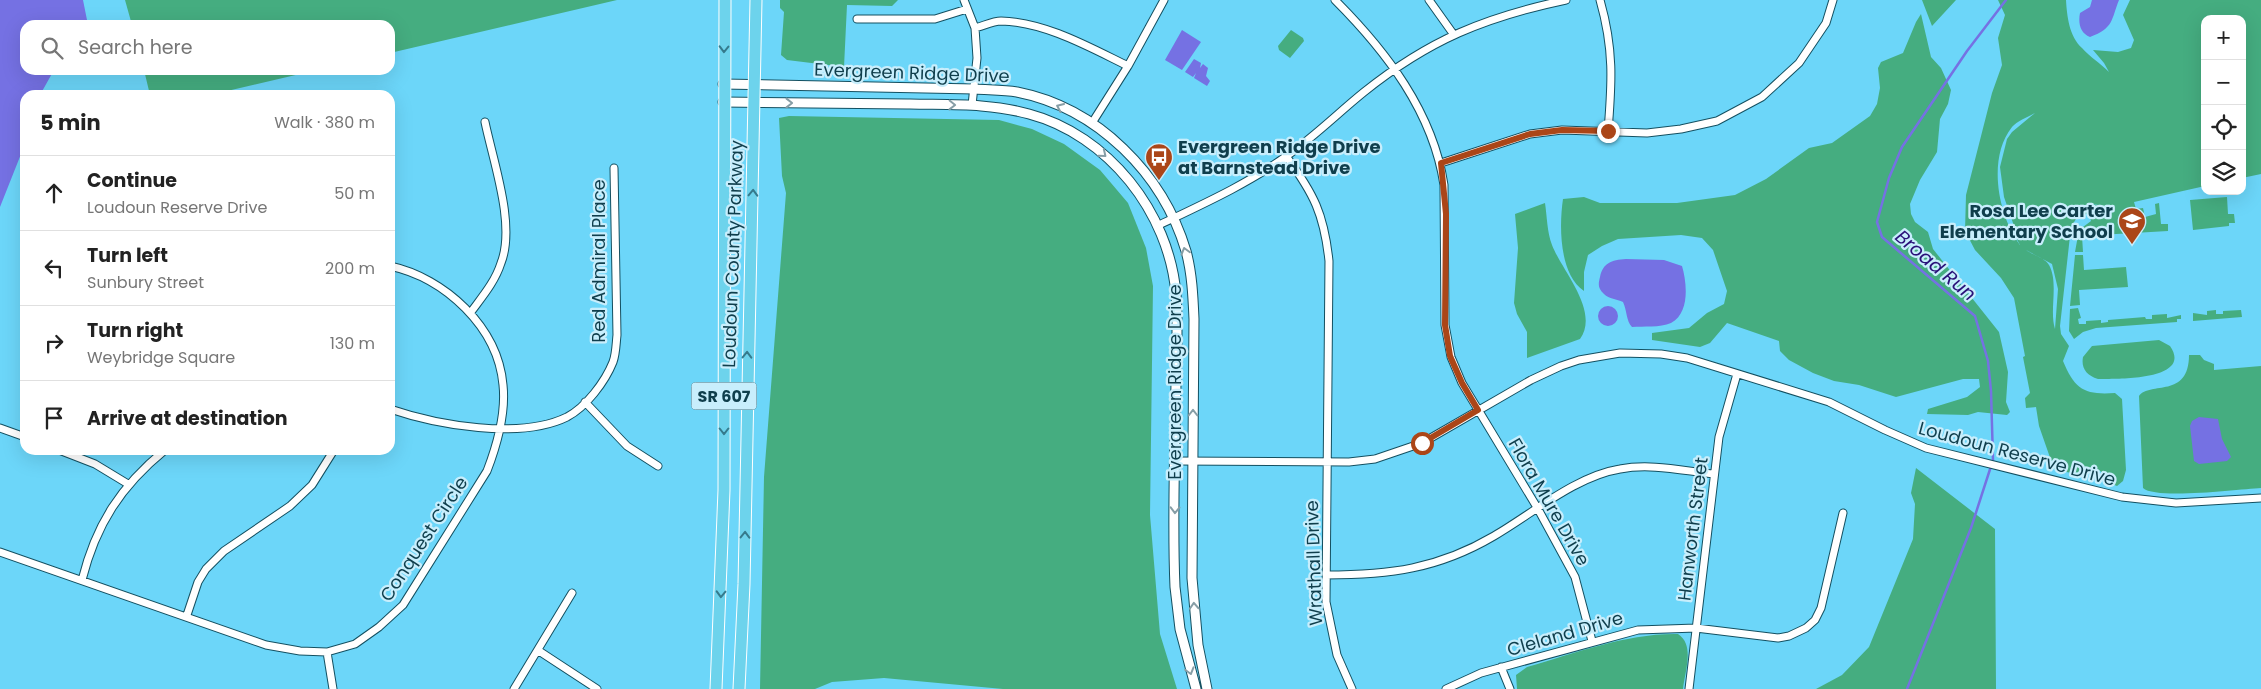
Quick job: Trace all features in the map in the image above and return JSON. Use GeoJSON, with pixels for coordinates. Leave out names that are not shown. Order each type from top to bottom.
{"type":"FeatureCollection","features":[{"type":"Feature","properties":{"kind":"main road","name":"Loudoun County Parkway"},"geometry":{"type":"LineString","coordinates":[[716,689],[724,490],[723,84],[725,0]]}},
{"type":"Feature","properties":{"kind":"main road","name":"Loudoun County Parkway"},"geometry":{"type":"LineString","coordinates":[[739,689],[744,584],[747,355],[756,103],[756,0]]}},
{"type":"Feature","properties":{"kind":"street"},"geometry":{"type":"LineString","coordinates":[[964,0],[975,28],[978,58],[976,89],[972,105]]}},
{"type":"Feature","properties":{"kind":"street"},"geometry":{"type":"LineString","coordinates":[[1092,123],[1128,66],[1163,0]]}},
{"type":"Feature","properties":{"kind":"street","name":"Flora Mure Drive"},"geometry":{"type":"LineString","coordinates":[[1335,0],[1369,37],[1394,70],[1414,98],[1429,128],[1441,163],[1446,214],[1445,325],[1450,356],[1462,383],[1538,509],[1575,577],[1592,641]]}},
{"type":"Feature","properties":{"kind":"street"},"geometry":{"type":"LineString","coordinates":[[1429,0],[1454,34]]}},
{"type":"Feature","properties":{"kind":"street"},"geometry":{"type":"LineString","coordinates":[[1157,226],[1234,188],[1286,156],[1394,70],[1423,50],[1487,20],[1517,10],[1566,0]]}},
{"type":"Feature","properties":{"kind":"street"},"geometry":{"type":"LineString","coordinates":[[1600,0],[1611,44],[1612,66],[1608,131]]}},
{"type":"Feature","properties":{"kind":"street"},"geometry":{"type":"LineString","coordinates":[[1441,163],[1530,134],[1562,130],[1647,133],[1681,129],[1717,121],[1762,97],[1798,63],[1826,23],[1833,0]]}},
{"type":"Feature","properties":{"kind":"street"},"geometry":{"type":"LineString","coordinates":[[857,19],[935,19],[967,9]]}},
{"type":"Feature","properties":{"kind":"street"},"geometry":{"type":"LineString","coordinates":[[975,28],[999,21],[1019,24],[1071,39],[1128,66]]}},
{"type":"Feature","properties":{"kind":"street","name":"Evergreen Ridge Drive"},"geometry":{"type":"LineString","coordinates":[[723,84],[976,89],[1016,92],[1041,99],[1092,123],[1120,145],[1140,167],[1157,189],[1174,218],[1186,253],[1193,294],[1192,461],[1194,619],[1207,689]]}},
{"type":"Feature","properties":{"kind":"street","name":"Evergreen Ridge Drive"},"geometry":{"type":"LineString","coordinates":[[723,102],[972,105],[1031,114],[1082,140],[1121,171],[1134,187],[1157,226],[1170,262],[1176,294],[1175,587],[1180,629],[1196,689]]}},
{"type":"Feature","properties":{"kind":"street"},"geometry":{"type":"LineString","coordinates":[[471,312],[492,284],[502,262],[506,242],[504,214],[485,122]]}},
{"type":"Feature","properties":{"kind":"street","name":"Wrathall Drive"},"geometry":{"type":"LineString","coordinates":[[1286,156],[1318,205],[1327,243],[1326,602],[1337,655],[1352,689]]}},
{"type":"Feature","properties":{"kind":"street","name":"Red Admiral Place"},"geometry":{"type":"LineString","coordinates":[[395,411],[415,418],[500,428],[537,426],[568,417],[601,385],[613,361],[617,335],[614,168]]}},
{"type":"Feature","properties":{"kind":"street","name":"Conquest Circle"},"geometry":{"type":"LineString","coordinates":[[0,552],[266,645],[300,651],[327,652],[355,644],[380,627],[403,605],[487,471],[500,428],[504,387],[500,363],[471,312],[431,280],[408,270],[395,267]]}},
{"type":"Feature","properties":{"kind":"street","name":"Loudoun Reserve Drive"},"geometry":{"type":"LineString","coordinates":[[1175,461],[1327,462],[1374,459],[1397,453],[1422,443],[1478,410],[1561,366],[1579,360],[1620,353],[1662,354],[1687,358],[1829,402],[1885,430],[1950,455],[2092,490],[2160,503],[2261,498]]}},
{"type":"Feature","properties":{"kind":"street","name":"Hanworth Street"},"geometry":{"type":"LineString","coordinates":[[1689,689],[1719,437],[1736,374]]}},
{"type":"Feature","properties":{"kind":"street"},"geometry":{"type":"LineString","coordinates":[[585,402],[627,446],[658,466]]}},
{"type":"Feature","properties":{"kind":"street"},"geometry":{"type":"LineString","coordinates":[[0,428],[20,435]]}},
{"type":"Feature","properties":{"kind":"street"},"geometry":{"type":"LineString","coordinates":[[72,455],[95,464],[128,484]]}},
{"type":"Feature","properties":{"kind":"street"},"geometry":{"type":"LineString","coordinates":[[82,580],[90,550],[102,523],[128,484],[160,455]]}},
{"type":"Feature","properties":{"kind":"street"},"geometry":{"type":"LineString","coordinates":[[187,616],[198,582],[206,569],[224,551],[290,506],[312,485],[331,455]]}},
{"type":"Feature","properties":{"kind":"street"},"geometry":{"type":"LineString","coordinates":[[1326,575],[1375,575],[1435,562],[1472,548],[1582,482],[1604,472],[1621,468],[1663,468],[1714,474]]}},
{"type":"Feature","properties":{"kind":"street","name":"Cleland Drive"},"geometry":{"type":"LineString","coordinates":[[1446,689],[1465,679],[1501,667],[1638,630],[1696,628],[1778,638],[1794,635],[1815,620],[1820,608],[1843,513]]}},
{"type":"Feature","properties":{"kind":"street"},"geometry":{"type":"LineString","coordinates":[[514,689],[539,651],[572,593]]}},
{"type":"Feature","properties":{"kind":"street"},"geometry":{"type":"LineString","coordinates":[[539,651],[597,689]]}},
{"type":"Feature","properties":{"kind":"street"},"geometry":{"type":"LineString","coordinates":[[327,652],[334,689]]}},
{"type":"Feature","properties":{"kind":"street"},"geometry":{"type":"LineString","coordinates":[[1501,667],[1510,689]]}},
{"type":"Feature","properties":{"kind":"green space"},"geometry":{"type":"Polygon","coordinates":[[[125,0],[617,0],[395,52],[395,20],[131,20],[125,0]]]}},
{"type":"Feature","properties":{"kind":"green space"},"geometry":{"type":"Polygon","coordinates":[[[780,0],[898,0],[892,6],[847,5],[844,67],[787,60],[781,55],[784,12],[780,8],[780,0]]]}},
{"type":"Feature","properties":{"kind":"green space"},"geometry":{"type":"Polygon","coordinates":[[[1922,0],[1956,0],[1932,26],[1922,0]]]}},
{"type":"Feature","properties":{"kind":"green space"},"geometry":{"type":"Polygon","coordinates":[[[1998,0],[2066,0],[2068,19],[2074,38],[2085,51],[2109,72],[2093,50],[2118,52],[2131,48],[2134,40],[2123,15],[2130,0],[2261,0],[2261,174],[2246,177],[2246,15],[2201,15],[2201,187],[2134,202],[2136,209],[2143,208],[2145,217],[2156,214],[2155,204],[2159,203],[2161,224],[2168,224],[2168,231],[2082,236],[2083,252],[2075,252],[2079,230],[2091,221],[2087,207],[2098,204],[2086,206],[2088,213],[2076,219],[2071,227],[2060,326],[2061,334],[2069,346],[2063,361],[2072,379],[2082,389],[2096,393],[2115,393],[2122,399],[2126,470],[2123,481],[2117,486],[2096,469],[2090,468],[2080,472],[2069,473],[2054,469],[2039,426],[2036,407],[2026,408],[2025,398],[2030,393],[2014,298],[2001,278],[1975,250],[1965,231],[1966,195],[1992,93],[2002,65],[1998,38],[2005,15],[1998,0]],[[2035,113],[2012,127],[2004,140],[1998,170],[1998,187],[2001,203],[2012,233],[2020,245],[2014,234],[2014,226],[2004,197],[2000,167],[2007,139],[2012,132],[2035,113]],[[2042,259],[2049,265],[2052,272],[2054,288],[2053,322],[2055,329],[2058,289],[2052,264],[2042,259]]]}},
{"type":"Feature","properties":{"kind":"green space"},"geometry":{"type":"Polygon","coordinates":[[[1921,14],[1931,57],[1941,68],[1951,90],[1948,104],[1940,119],[1937,152],[1920,180],[1910,204],[1911,214],[1915,222],[1928,232],[1933,249],[1999,332],[2008,372],[2006,402],[2010,412],[2007,415],[1978,412],[1968,415],[1927,414],[1928,409],[1967,397],[1980,387],[1979,379],[1963,379],[1896,397],[1859,385],[1834,381],[1813,373],[1789,360],[1780,351],[1779,341],[1727,323],[1710,343],[1700,347],[1652,340],[1652,333],[1689,328],[1707,313],[1724,304],[1727,291],[1713,250],[1702,238],[1681,235],[1618,239],[1588,255],[1584,272],[1584,291],[1576,283],[1565,262],[1561,235],[1563,199],[1584,197],[1600,203],[1677,203],[1735,195],[1766,179],[1809,148],[1832,143],[1870,116],[1877,104],[1880,88],[1878,68],[1881,62],[1903,53],[1921,14]]]}},
{"type":"Feature","properties":{"kind":"green space"},"geometry":{"type":"Polygon","coordinates":[[[1291,30],[1303,38],[1304,41],[1290,58],[1279,50],[1278,46],[1291,30]]]}},
{"type":"Feature","properties":{"kind":"green space"},"geometry":{"type":"Polygon","coordinates":[[[145,75],[296,75],[231,90],[149,90],[145,75]]]}},
{"type":"Feature","properties":{"kind":"green space"},"geometry":{"type":"Polygon","coordinates":[[[789,116],[999,120],[1032,129],[1064,144],[1100,170],[1128,203],[1146,248],[1153,286],[1150,515],[1160,634],[1177,689],[1003,689],[884,678],[832,682],[815,689],[760,689],[764,477],[786,193],[782,176],[779,118],[789,116]]]}},
{"type":"Feature","properties":{"kind":"green space"},"geometry":{"type":"Polygon","coordinates":[[[2227,197],[2228,214],[2234,214],[2235,223],[2229,223],[2229,226],[2193,230],[2190,200],[2227,197]]]}},
{"type":"Feature","properties":{"kind":"green space"},"geometry":{"type":"Polygon","coordinates":[[[1545,203],[1550,240],[1583,304],[1585,328],[1580,339],[1527,358],[1527,332],[1517,314],[1514,303],[1518,248],[1515,214],[1545,203]]]}},
{"type":"Feature","properties":{"kind":"green space"},"geometry":{"type":"Polygon","coordinates":[[[2075,255],[2083,255],[2084,270],[2126,267],[2128,287],[2079,290],[2080,305],[2070,306],[2075,255]]]}},
{"type":"Feature","properties":{"kind":"green space"},"geometry":{"type":"Polygon","coordinates":[[[2078,308],[2081,318],[2078,319],[2079,324],[2086,324],[2086,321],[2101,320],[2101,323],[2108,322],[2108,320],[2145,317],[2146,319],[2152,319],[2152,315],[2167,314],[2167,318],[2181,315],[2181,319],[2177,319],[2177,322],[2096,328],[2083,332],[2074,339],[2069,331],[2070,309],[2078,308]]]}},
{"type":"Feature","properties":{"kind":"green space"},"geometry":{"type":"Polygon","coordinates":[[[2216,310],[2216,314],[2223,314],[2223,311],[2241,310],[2242,317],[2193,321],[2193,313],[2207,315],[2207,311],[2216,310]]]}},
{"type":"Feature","properties":{"kind":"green space"},"geometry":{"type":"Polygon","coordinates":[[[2159,340],[2170,346],[2174,357],[2171,366],[2162,372],[2135,378],[2098,379],[2087,373],[2084,368],[2083,357],[2092,346],[2159,340]]]}},
{"type":"Feature","properties":{"kind":"green space"},"geometry":{"type":"Polygon","coordinates":[[[2189,355],[2200,355],[2204,360],[2214,364],[2214,370],[2261,366],[2261,488],[2181,494],[2151,491],[2143,488],[2139,396],[2151,389],[2176,383],[2183,378],[2187,369],[2189,355]]]}},
{"type":"Feature","properties":{"kind":"green space"},"geometry":{"type":"Polygon","coordinates":[[[1916,468],[1995,529],[1996,689],[1816,689],[1842,675],[1869,647],[1913,539],[1915,504],[1911,493],[1916,468]]]}},
{"type":"Feature","properties":{"kind":"green space"},"geometry":{"type":"Polygon","coordinates":[[[1678,634],[1683,639],[1688,651],[1683,689],[1517,689],[1516,675],[1527,667],[1621,640],[1678,634]]]}},
{"type":"Feature","properties":{"kind":"shaded area"},"geometry":{"type":"Polygon","coordinates":[[[0,0],[83,0],[87,20],[20,20],[20,75],[51,75],[43,90],[20,90],[20,157],[0,207],[0,0]]]}},
{"type":"Feature","properties":{"kind":"shaded area"},"geometry":{"type":"Polygon","coordinates":[[[2092,0],[2119,0],[2108,27],[2090,37],[2082,30],[2079,17],[2080,13],[2090,7],[2092,0]]]}},
{"type":"Feature","properties":{"kind":"shaded area"},"geometry":{"type":"Polygon","coordinates":[[[1182,30],[1201,42],[1182,70],[1165,60],[1182,30]]]}},
{"type":"Feature","properties":{"kind":"shaded area"},"geometry":{"type":"Polygon","coordinates":[[[1194,59],[1201,63],[1200,68],[1203,64],[1208,68],[1206,76],[1210,81],[1207,86],[1194,78],[1196,73],[1193,77],[1185,72],[1194,59]]]}},
{"type":"Feature","properties":{"kind":"shaded area"},"geometry":{"type":"Polygon","coordinates":[[[1626,259],[1664,260],[1682,266],[1686,289],[1684,305],[1677,318],[1671,323],[1662,326],[1632,327],[1623,302],[1606,296],[1601,290],[1599,280],[1603,268],[1612,261],[1626,259]]]}},
{"type":"Feature","properties":{"kind":"shaded area"},"geometry":{"type":"Polygon","coordinates":[[[1608,306],[1615,309],[1618,316],[1615,323],[1608,326],[1601,323],[1598,316],[1601,309],[1608,306]]]}},
{"type":"Feature","properties":{"kind":"shaded area"},"geometry":{"type":"Polygon","coordinates":[[[2199,417],[2218,419],[2222,439],[2231,457],[2227,461],[2199,464],[2194,461],[2190,426],[2192,421],[2199,417]]]}},
{"type":"Feature","properties":{"kind":"waterway","name":"Broad Run"},"geometry":{"type":"LineString","coordinates":[[1907,689],[1971,528],[1993,460],[1991,391],[1988,361],[1975,316],[1882,237],[1877,222],[1889,178],[1902,147],[1967,51],[2006,0]]}},
{"type":"Feature","properties":{"kind":"place","name":"Evergreen Ridge Drive at Barnstead Drive"},"geometry":{"type":"Point","coordinates":[1159,181]}},
{"type":"Feature","properties":{"kind":"place","name":"Rosa Lee Carter Elementary School"},"geometry":{"type":"Point","coordinates":[2132,245]}},
{"type":"Feature","properties":{"kind":"route"},"geometry":{"type":"LineString","coordinates":[[1422,443],[1478,410],[1462,383],[1450,356],[1445,325],[1446,214],[1441,163],[1466,157],[1530,134],[1562,130],[1608,131]]}}]}
